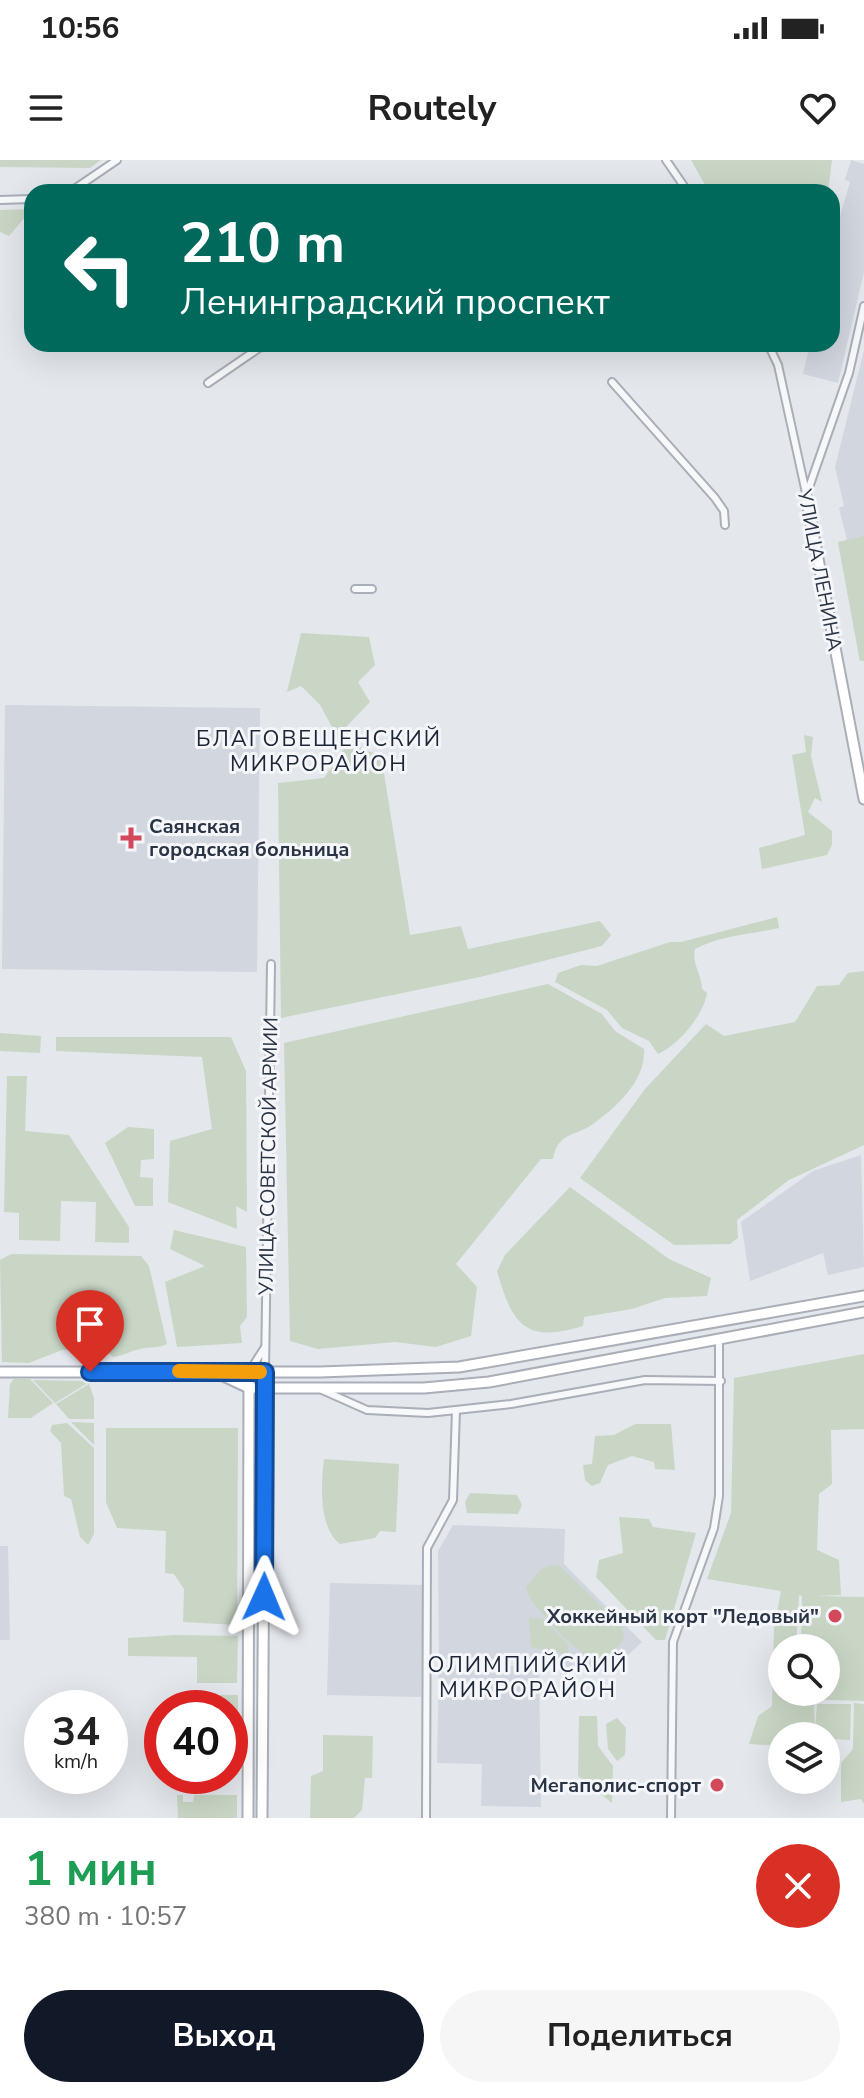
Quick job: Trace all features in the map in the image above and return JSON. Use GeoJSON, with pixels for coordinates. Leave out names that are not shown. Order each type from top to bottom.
{"type":"FeatureCollection","features":[{"type":"Feature","properties":{"kind":"main road","name":"УЛИЦА ЛЕНИНА"},"geometry":{"type":"LineString","coordinates":[[806,496],[864,799]]}},
{"type":"Feature","properties":{"kind":"main road"},"geometry":{"type":"LineString","coordinates":[[0,1372],[265,1372],[459,1367],[864,1296]]}},
{"type":"Feature","properties":{"kind":"main road"},"geometry":{"type":"LineString","coordinates":[[214,1371],[249,1388],[424,1388],[489,1382],[864,1312]]}},
{"type":"Feature","properties":{"kind":"main road"},"geometry":{"type":"LineString","coordinates":[[728,1321],[732,1338]]}},
{"type":"Feature","properties":{"kind":"main road"},"geometry":{"type":"LineString","coordinates":[[248,1818],[249,1372]]}},
{"type":"Feature","properties":{"kind":"main road","name":"УЛИЦА СОВЕТСКОЙ АРМИИ"},"geometry":{"type":"LineString","coordinates":[[262,1818],[265,1372]]}},
{"type":"Feature","properties":{"kind":"main road"},"geometry":{"type":"LineString","coordinates":[[249,1615],[264,1615]]}},
{"type":"Feature","properties":{"kind":"street"},"geometry":{"type":"LineString","coordinates":[[82,184],[117,160]]}},
{"type":"Feature","properties":{"kind":"street"},"geometry":{"type":"LineString","coordinates":[[666,160],[682,184]]}},
{"type":"Feature","properties":{"kind":"street"},"geometry":{"type":"LineString","coordinates":[[0,200],[24,199]]}},
{"type":"Feature","properties":{"kind":"street"},"geometry":{"type":"LineString","coordinates":[[806,496],[849,373],[864,306]]}},
{"type":"Feature","properties":{"kind":"street"},"geometry":{"type":"LineString","coordinates":[[208,383],[253,352]]}},
{"type":"Feature","properties":{"kind":"street","name":"УЛИЦА ЛЕНИНА"},"geometry":{"type":"LineString","coordinates":[[772,352],[778,365],[806,496]]}},
{"type":"Feature","properties":{"kind":"street"},"geometry":{"type":"LineString","coordinates":[[612,382],[715,498],[724,511],[725,525]]}},
{"type":"Feature","properties":{"kind":"street"},"geometry":{"type":"LineString","coordinates":[[355,589],[372,589]]}},
{"type":"Feature","properties":{"kind":"street","name":"УЛИЦА СОВЕТСКОЙ АРМИИ"},"geometry":{"type":"LineString","coordinates":[[265,1372],[271,964]]}},
{"type":"Feature","properties":{"kind":"street"},"geometry":{"type":"LineString","coordinates":[[671,1818],[673,1642],[718,1511],[719,1341]]}},
{"type":"Feature","properties":{"kind":"street"},"geometry":{"type":"LineString","coordinates":[[249,1372],[265,1347]]}},
{"type":"Feature","properties":{"kind":"street"},"geometry":{"type":"LineString","coordinates":[[319,1388],[367,1410],[456,1410],[645,1380],[721,1381]]}},
{"type":"Feature","properties":{"kind":"street"},"geometry":{"type":"LineString","coordinates":[[426,1818],[427,1548],[453,1500],[456,1410]]}},
{"type":"Feature","properties":{"kind":"shaded area"},"geometry":{"type":"Polygon","coordinates":[[[851,160],[864,164],[864,272],[838,383],[803,374],[808,352],[840,352],[840,216],[850,182],[845,180],[851,160]]]}},
{"type":"Feature","properties":{"kind":"shaded area"},"geometry":{"type":"Polygon","coordinates":[[[864,350],[864,661],[860,661],[838,542],[847,540],[839,508],[844,506],[835,467],[864,350]]]}},
{"type":"Feature","properties":{"kind":"shaded area","name":"Саянская городская больница"},"geometry":{"type":"Polygon","coordinates":[[[5,705],[260,708],[257,972],[2,969],[5,705]]]}},
{"type":"Feature","properties":{"kind":"shaded area"},"geometry":{"type":"Polygon","coordinates":[[[861,1155],[864,1267],[828,1275],[823,1253],[750,1281],[741,1222],[813,1171],[861,1155]]]}},
{"type":"Feature","properties":{"kind":"shaded area"},"geometry":{"type":"Polygon","coordinates":[[[453,1525],[565,1529],[564,1564],[642,1642],[613,1669],[566,1670],[556,1660],[439,1659],[438,1551],[453,1525]]]}},
{"type":"Feature","properties":{"kind":"shaded area"},"geometry":{"type":"Polygon","coordinates":[[[0,1546],[8,1546],[10,1640],[0,1640],[0,1546]]]}},
{"type":"Feature","properties":{"kind":"shaded area"},"geometry":{"type":"Polygon","coordinates":[[[330,1583],[423,1585],[421,1697],[327,1695],[330,1583]]]}},
{"type":"Feature","properties":{"kind":"shaded area"},"geometry":{"type":"Polygon","coordinates":[[[439,1665],[539,1666],[541,1807],[481,1806],[482,1764],[437,1763],[439,1665]]]}},
{"type":"Feature","properties":{"kind":"green space"},"geometry":{"type":"Polygon","coordinates":[[[0,160],[101,160],[90,168],[0,167],[0,160]]]}},
{"type":"Feature","properties":{"kind":"green space"},"geometry":{"type":"Polygon","coordinates":[[[691,160],[832,160],[829,184],[704,184],[691,160]]]}},
{"type":"Feature","properties":{"kind":"green space"},"geometry":{"type":"Polygon","coordinates":[[[24,209],[24,218],[9,236],[0,232],[0,210],[24,209]]]}},
{"type":"Feature","properties":{"kind":"green space"},"geometry":{"type":"Polygon","coordinates":[[[864,536],[864,661],[860,661],[838,542],[864,536]]]}},
{"type":"Feature","properties":{"kind":"green space"},"geometry":{"type":"Polygon","coordinates":[[[301,633],[369,637],[375,665],[358,682],[370,702],[346,727],[363,750],[381,755],[410,935],[461,926],[468,949],[600,921],[611,935],[602,946],[480,977],[281,1018],[278,783],[324,778],[344,749],[320,705],[301,686],[287,692],[301,633]]]}},
{"type":"Feature","properties":{"kind":"green space"},"geometry":{"type":"Polygon","coordinates":[[[804,735],[813,737],[811,756],[822,802],[815,798],[808,812],[832,831],[832,845],[827,855],[762,869],[759,848],[805,835],[792,755],[806,752],[804,735]]]}},
{"type":"Feature","properties":{"kind":"green space"},"geometry":{"type":"Polygon","coordinates":[[[777,917],[779,928],[726,938],[695,949],[694,959],[702,989],[707,993],[705,1001],[682,1036],[658,1054],[649,1041],[622,1028],[607,1010],[555,982],[558,973],[581,965],[597,966],[670,942],[681,942],[777,917]]]}},
{"type":"Feature","properties":{"kind":"green space"},"geometry":{"type":"Polygon","coordinates":[[[864,971],[864,1145],[789,1180],[737,1220],[738,1238],[730,1244],[674,1245],[580,1178],[645,1089],[706,1024],[724,1036],[795,1022],[817,986],[839,985],[848,973],[864,971]]]}},
{"type":"Feature","properties":{"kind":"green space"},"geometry":{"type":"Polygon","coordinates":[[[548,984],[602,1014],[615,1031],[644,1049],[643,1060],[635,1082],[620,1101],[593,1124],[563,1139],[553,1159],[541,1159],[456,1264],[477,1287],[471,1336],[436,1347],[395,1342],[318,1349],[290,1341],[284,1043],[548,984]]]}},
{"type":"Feature","properties":{"kind":"green space"},"geometry":{"type":"Polygon","coordinates":[[[0,1033],[41,1036],[40,1053],[0,1051],[0,1033]]]}},
{"type":"Feature","properties":{"kind":"green space"},"geometry":{"type":"Polygon","coordinates":[[[56,1037],[231,1037],[246,1071],[247,1212],[236,1206],[237,1229],[168,1202],[170,1141],[212,1129],[202,1057],[56,1051],[56,1037]]]}},
{"type":"Feature","properties":{"kind":"green space"},"geometry":{"type":"Polygon","coordinates":[[[7,1076],[27,1076],[25,1131],[69,1135],[129,1227],[129,1243],[95,1242],[96,1202],[61,1201],[60,1241],[19,1240],[19,1213],[4,1212],[7,1076]]]}},
{"type":"Feature","properties":{"kind":"green space"},"geometry":{"type":"Polygon","coordinates":[[[128,1127],[154,1129],[154,1159],[141,1160],[140,1177],[153,1178],[153,1206],[135,1206],[105,1143],[128,1127]]]}},
{"type":"Feature","properties":{"kind":"green space"},"geometry":{"type":"Polygon","coordinates":[[[570,1187],[669,1259],[711,1278],[707,1296],[665,1298],[632,1309],[584,1317],[583,1326],[563,1331],[534,1330],[524,1325],[509,1304],[497,1271],[505,1255],[570,1187]]]}},
{"type":"Feature","properties":{"kind":"green space"},"geometry":{"type":"Polygon","coordinates":[[[174,1230],[246,1247],[247,1317],[240,1326],[242,1343],[177,1347],[165,1282],[205,1266],[170,1249],[174,1230]]]}},
{"type":"Feature","properties":{"kind":"green space"},"geometry":{"type":"Polygon","coordinates":[[[11,1254],[141,1256],[149,1266],[167,1344],[113,1357],[101,1348],[62,1350],[29,1363],[2,1362],[0,1260],[11,1254]]]}},
{"type":"Feature","properties":{"kind":"green space"},"geometry":{"type":"Polygon","coordinates":[[[864,1354],[864,1429],[831,1430],[832,1484],[819,1494],[817,1550],[839,1560],[841,1595],[815,1596],[864,1597],[864,1701],[840,1700],[840,1634],[801,1634],[802,1596],[799,1595],[797,1634],[774,1634],[781,1591],[707,1579],[731,1513],[734,1378],[864,1354]]]}},
{"type":"Feature","properties":{"kind":"green space"},"geometry":{"type":"Polygon","coordinates":[[[14,1379],[30,1379],[53,1403],[31,1418],[8,1418],[10,1384],[14,1379]]]}},
{"type":"Feature","properties":{"kind":"green space"},"geometry":{"type":"Polygon","coordinates":[[[33,1380],[82,1381],[86,1384],[55,1403],[33,1380]]]}},
{"type":"Feature","properties":{"kind":"green space"},"geometry":{"type":"Polygon","coordinates":[[[89,1384],[94,1398],[94,1419],[69,1419],[56,1404],[89,1384]]]}},
{"type":"Feature","properties":{"kind":"green space"},"geometry":{"type":"Polygon","coordinates":[[[71,1422],[94,1423],[94,1445],[71,1422]]]}},
{"type":"Feature","properties":{"kind":"green space"},"geometry":{"type":"Polygon","coordinates":[[[67,1423],[94,1448],[94,1534],[88,1545],[80,1537],[71,1499],[64,1496],[61,1443],[50,1431],[52,1425],[67,1423]]]}},
{"type":"Feature","properties":{"kind":"green space"},"geometry":{"type":"Polygon","coordinates":[[[635,1424],[671,1424],[675,1470],[655,1469],[654,1462],[632,1456],[608,1465],[600,1483],[592,1486],[585,1480],[583,1465],[592,1464],[595,1436],[614,1435],[635,1424]]]}},
{"type":"Feature","properties":{"kind":"green space"},"geometry":{"type":"Polygon","coordinates":[[[106,1428],[238,1428],[237,1625],[183,1622],[184,1589],[174,1574],[165,1573],[166,1531],[117,1528],[106,1502],[106,1428]]]}},
{"type":"Feature","properties":{"kind":"green space"},"geometry":{"type":"Polygon","coordinates":[[[324,1459],[399,1464],[396,1532],[380,1531],[375,1538],[340,1544],[324,1516],[324,1459]]]}},
{"type":"Feature","properties":{"kind":"green space"},"geometry":{"type":"Polygon","coordinates":[[[470,1493],[517,1495],[522,1505],[518,1514],[467,1513],[465,1502],[470,1493]]]}},
{"type":"Feature","properties":{"kind":"green space"},"geometry":{"type":"Polygon","coordinates":[[[619,1517],[649,1519],[653,1527],[696,1533],[665,1640],[656,1640],[596,1577],[599,1560],[623,1553],[619,1517]]]}},
{"type":"Feature","properties":{"kind":"green space"},"geometry":{"type":"Polygon","coordinates":[[[560,1566],[622,1626],[624,1639],[610,1658],[587,1655],[576,1648],[530,1599],[526,1587],[541,1569],[560,1566]]]}},
{"type":"Feature","properties":{"kind":"green space"},"geometry":{"type":"Polygon","coordinates":[[[529,1618],[543,1619],[569,1645],[568,1654],[531,1647],[529,1618]]]}},
{"type":"Feature","properties":{"kind":"green space"},"geometry":{"type":"Polygon","coordinates":[[[238,1636],[237,1683],[197,1683],[197,1657],[128,1656],[128,1638],[238,1636]]]}},
{"type":"Feature","properties":{"kind":"green space"},"geometry":{"type":"Polygon","coordinates":[[[854,1703],[864,1704],[864,1804],[861,1799],[841,1802],[841,1763],[853,1749],[854,1703]]]}},
{"type":"Feature","properties":{"kind":"green space"},"geometry":{"type":"Polygon","coordinates":[[[851,1704],[850,1740],[840,1739],[840,1722],[816,1722],[817,1706],[851,1704]]]}},
{"type":"Feature","properties":{"kind":"green space"},"geometry":{"type":"Polygon","coordinates":[[[772,1706],[814,1706],[815,1722],[768,1722],[768,1745],[749,1744],[758,1716],[772,1706]]]}},
{"type":"Feature","properties":{"kind":"green space"},"geometry":{"type":"Polygon","coordinates":[[[579,1716],[597,1716],[598,1746],[613,1766],[612,1803],[578,1776],[579,1716]]]}},
{"type":"Feature","properties":{"kind":"green space"},"geometry":{"type":"Polygon","coordinates":[[[617,1718],[626,1728],[625,1755],[617,1761],[608,1749],[606,1724],[617,1718]]]}},
{"type":"Feature","properties":{"kind":"green space"},"geometry":{"type":"Polygon","coordinates":[[[323,1735],[373,1736],[372,1778],[365,1778],[362,1810],[354,1818],[310,1818],[311,1776],[323,1771],[323,1735]]]}},
{"type":"Feature","properties":{"kind":"green space"},"geometry":{"type":"Polygon","coordinates":[[[177,1795],[183,1795],[183,1802],[193,1802],[194,1795],[237,1795],[237,1818],[178,1818],[177,1795]]]}},
{"type":"Feature","properties":{"kind":"slow traffic"},"geometry":{"type":"LineString","coordinates":[[179,1371],[260,1372]]}},
{"type":"Feature","properties":{"kind":"place","name":"Саянская городская больница"},"geometry":{"type":"Point","coordinates":[131,838]}},
{"type":"Feature","properties":{"kind":"place","name":"Хоккейный корт \"Ледовый\""},"geometry":{"type":"Point","coordinates":[835,1616]}},
{"type":"Feature","properties":{"kind":"place","name":"Мегаполис-спорт"},"geometry":{"type":"Point","coordinates":[717,1785]}},
{"type":"Feature","properties":{"kind":"district","name":"БЛАГОВЕЩЕНСКИЙ МИКРОРАЙОН"},"geometry":{"type":"Point","coordinates":[319,750]}},
{"type":"Feature","properties":{"kind":"district","name":"ОЛИМПИЙСКИЙ МИКРОРАЙОН"},"geometry":{"type":"Point","coordinates":[528,1676]}},
{"type":"Feature","properties":{"kind":"route"},"geometry":{"type":"LineString","coordinates":[[90,1372],[265,1372],[264,1597]]}}]}
